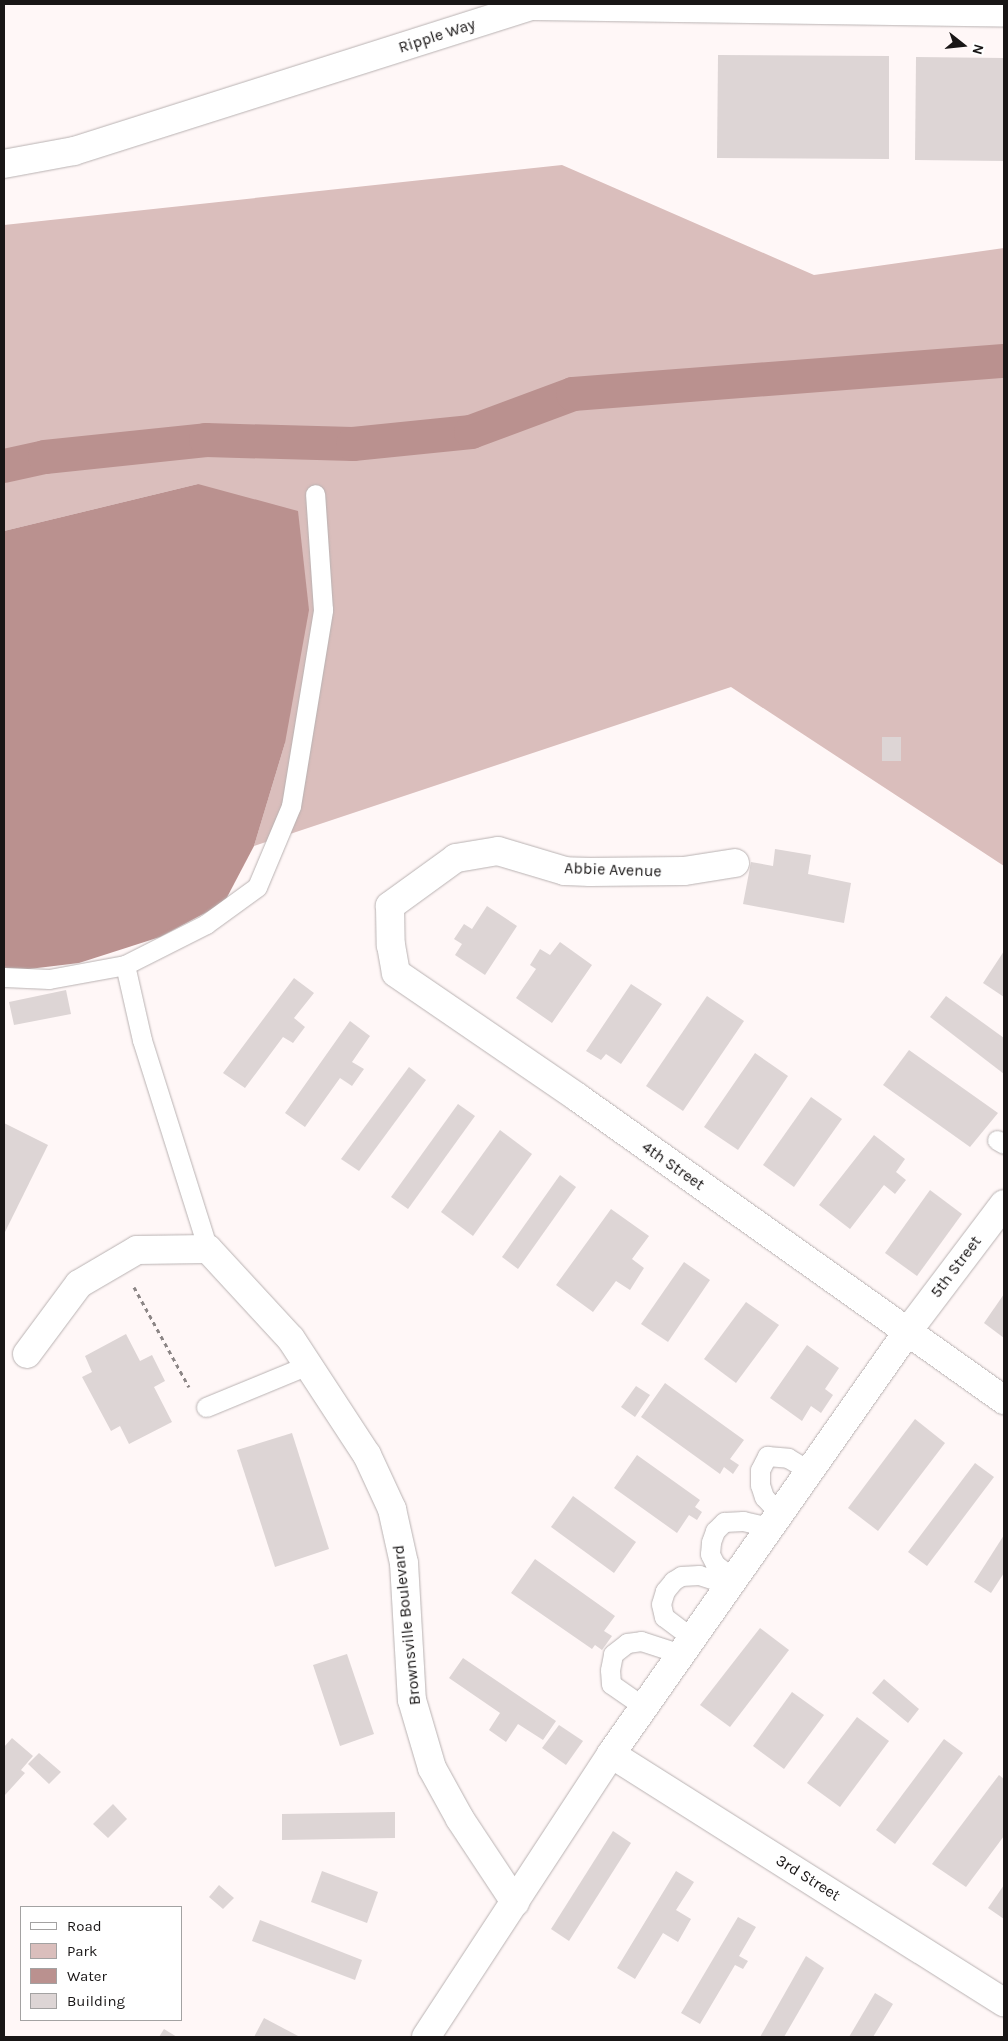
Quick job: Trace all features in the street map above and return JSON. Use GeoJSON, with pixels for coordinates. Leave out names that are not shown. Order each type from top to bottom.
{"type":"FeatureCollection","features":[{"type":"Feature","properties":{"kind":"street","name":"Ripple Way"},"geometry":{"type":"LineString","coordinates":[[4,164],[74,151],[531,6],[1004,13]]}},
{"type":"Feature","properties":{"kind":"street","name":"Abbie Avenue"},"geometry":{"type":"LineString","coordinates":[[390,906],[456,858],[498,850],[564,871],[684,871],[735,862]]}},
{"type":"Feature","properties":{"kind":"street","name":"4th Street"},"geometry":{"type":"LineString","coordinates":[[390,906],[390,945],[396,973],[577,1097],[1004,1400]]}},
{"type":"Feature","properties":{"kind":"street","name":"5th Street"},"geometry":{"type":"LineString","coordinates":[[426,2037],[611,1754],[908,1331],[1004,1204]]}},
{"type":"Feature","properties":{"kind":"street"},"geometry":{"type":"LineString","coordinates":[[27,1354],[79,1284],[137,1250],[208,1249]]}},
{"type":"Feature","properties":{"kind":"street","name":"Brownsville Boulevard"},"geometry":{"type":"LineString","coordinates":[[208,1249],[291,1339],[367,1455],[392,1508],[404,1563],[412,1700],[432,1768],[460,1820],[515,1902]]}},
{"type":"Feature","properties":{"kind":"street","name":"3rd Street"},"geometry":{"type":"LineString","coordinates":[[611,1754],[1004,2002]]}},
{"type":"Feature","properties":{"kind":"lane"},"geometry":{"type":"LineString","coordinates":[[4,977],[49,979],[125,965],[206,924],[257,887],[290,806],[324,610],[315,494]]}},
{"type":"Feature","properties":{"kind":"lane"},"geometry":{"type":"LineString","coordinates":[[125,965],[142,1040],[208,1249]]}},
{"type":"Feature","properties":{"kind":"lane"},"geometry":{"type":"LineString","coordinates":[[206,1407],[308,1365]]}},
{"type":"Feature","properties":{"kind":"lane"},"geometry":{"type":"LineString","coordinates":[[732,1582],[715,1564],[710,1554],[710,1542],[715,1531],[724,1522],[775,1521],[760,1485],[760,1470],[767,1456],[788,1458],[810,1471]]}},
{"type":"Feature","properties":{"kind":"lane"},"geometry":{"type":"LineString","coordinates":[[687,1646],[664,1617],[661,1604],[665,1591],[673,1581],[681,1576],[699,1575],[732,1582]]}},
{"type":"Feature","properties":{"kind":"lane"},"geometry":{"type":"LineString","coordinates":[[644,1707],[611,1684],[610,1670],[613,1654],[627,1643],[641,1641],[687,1646]]}},
{"type":"Feature","properties":{"kind":"path"},"geometry":{"type":"LineString","coordinates":[[120,1260],[192,1393],[206,1407]]}},
{"type":"Feature","properties":{"kind":"green space"},"geometry":{"type":"Polygon","coordinates":[[[562,165],[814,275],[1004,248],[1004,866],[731,687],[254,846],[285,743],[198,484],[4,531],[4,225],[562,165]]]}},
{"type":"Feature","properties":{"kind":"water"},"geometry":{"type":"Polygon","coordinates":[[[198,484],[298,511],[309,610],[285,743],[254,846],[224,903],[160,937],[79,963],[4,972],[4,531],[198,484]]]}},
{"type":"Feature","properties":{"kind":"building"},"geometry":{"type":"Polygon","coordinates":[[[718,55],[889,56],[889,159],[717,158],[718,55]]]}},
{"type":"Feature","properties":{"kind":"building"},"geometry":{"type":"Polygon","coordinates":[[[916,57],[1004,58],[1004,161],[915,160],[916,57]]]}},
{"type":"Feature","properties":{"kind":"building"},"geometry":{"type":"Polygon","coordinates":[[[882,737],[901,737],[901,761],[882,761],[882,737]]]}},
{"type":"Feature","properties":{"kind":"building"},"geometry":{"type":"Polygon","coordinates":[[[775,849],[811,855],[808,874],[851,883],[844,923],[743,904],[751,862],[773,866],[775,849]]]}},
{"type":"Feature","properties":{"kind":"building"},"geometry":{"type":"Polygon","coordinates":[[[487,906],[517,926],[485,975],[455,955],[462,944],[454,939],[464,924],[472,929],[487,906]]]}},
{"type":"Feature","properties":{"kind":"building"},"geometry":{"type":"Polygon","coordinates":[[[560,942],[592,965],[552,1023],[516,998],[536,969],[530,965],[540,949],[550,955],[560,942]]]}},
{"type":"Feature","properties":{"kind":"building"},"geometry":{"type":"Polygon","coordinates":[[[1004,951],[1004,997],[983,983],[1004,951]]]}},
{"type":"Feature","properties":{"kind":"building"},"geometry":{"type":"Polygon","coordinates":[[[294,978],[314,993],[294,1018],[305,1027],[293,1043],[283,1037],[245,1088],[223,1073],[294,978]]]}},
{"type":"Feature","properties":{"kind":"building"},"geometry":{"type":"Polygon","coordinates":[[[631,984],[662,1004],[621,1064],[606,1054],[601,1060],[586,1051],[631,984]]]}},
{"type":"Feature","properties":{"kind":"building"},"geometry":{"type":"Polygon","coordinates":[[[66,990],[71,1014],[14,1025],[9,1002],[66,990]]]}},
{"type":"Feature","properties":{"kind":"building"},"geometry":{"type":"Polygon","coordinates":[[[707,996],[744,1021],[683,1111],[646,1086],[707,996]]]}},
{"type":"Feature","properties":{"kind":"building"},"geometry":{"type":"Polygon","coordinates":[[[946,996],[1004,1038],[1004,1074],[930,1017],[946,996]]]}},
{"type":"Feature","properties":{"kind":"building"},"geometry":{"type":"Polygon","coordinates":[[[350,1021],[370,1036],[352,1062],[364,1069],[352,1086],[340,1078],[305,1127],[285,1113],[350,1021]]]}},
{"type":"Feature","properties":{"kind":"building"},"geometry":{"type":"Polygon","coordinates":[[[909,1050],[998,1113],[970,1147],[883,1085],[909,1050]]]}},
{"type":"Feature","properties":{"kind":"building"},"geometry":{"type":"Polygon","coordinates":[[[755,1053],[788,1076],[738,1150],[704,1127],[755,1053]]]}},
{"type":"Feature","properties":{"kind":"building"},"geometry":{"type":"Polygon","coordinates":[[[409,1067],[426,1080],[359,1171],[341,1159],[409,1067]]]}},
{"type":"Feature","properties":{"kind":"building"},"geometry":{"type":"Polygon","coordinates":[[[811,1097],[842,1119],[794,1187],[763,1165],[811,1097]]]}},
{"type":"Feature","properties":{"kind":"building"},"geometry":{"type":"Polygon","coordinates":[[[458,1104],[475,1116],[408,1209],[391,1197],[458,1104]]]}},
{"type":"Feature","properties":{"kind":"building"},"geometry":{"type":"Polygon","coordinates":[[[4,1123],[48,1145],[4,1234],[4,1123]]]}},
{"type":"Feature","properties":{"kind":"building"},"geometry":{"type":"Polygon","coordinates":[[[500,1130],[532,1154],[473,1236],[441,1212],[500,1130]]]}},
{"type":"Feature","properties":{"kind":"building"},"geometry":{"type":"Polygon","coordinates":[[[874,1135],[905,1159],[896,1172],[906,1180],[895,1194],[884,1185],[850,1229],[819,1205],[874,1135]]]}},
{"type":"Feature","properties":{"kind":"building"},"geometry":{"type":"Polygon","coordinates":[[[560,1175],[576,1187],[518,1269],[502,1257],[560,1175]]]}},
{"type":"Feature","properties":{"kind":"building"},"geometry":{"type":"Polygon","coordinates":[[[930,1190],[962,1214],[917,1276],[885,1253],[930,1190]]]}},
{"type":"Feature","properties":{"kind":"building"},"geometry":{"type":"Polygon","coordinates":[[[611,1209],[649,1236],[632,1259],[644,1268],[630,1290],[616,1281],[593,1312],[556,1285],[611,1209]]]}},
{"type":"Feature","properties":{"kind":"building"},"geometry":{"type":"Polygon","coordinates":[[[684,1262],[710,1280],[668,1342],[641,1324],[684,1262]]]}},
{"type":"Feature","properties":{"kind":"building"},"geometry":{"type":"Polygon","coordinates":[[[1004,1294],[1004,1338],[984,1323],[1004,1294]]]}},
{"type":"Feature","properties":{"kind":"building"},"geometry":{"type":"Polygon","coordinates":[[[746,1302],[779,1325],[736,1383],[704,1359],[746,1302]]]}},
{"type":"Feature","properties":{"kind":"building"},"geometry":{"type":"Polygon","coordinates":[[[126,1334],[140,1361],[152,1355],[165,1381],[154,1387],[172,1422],[129,1444],[120,1426],[111,1431],[82,1377],[92,1372],[85,1356],[126,1334]]]}},
{"type":"Feature","properties":{"kind":"building"},"geometry":{"type":"Polygon","coordinates":[[[807,1345],[839,1368],[825,1389],[833,1395],[821,1413],[811,1406],[802,1421],[770,1398],[807,1345]]]}},
{"type":"Feature","properties":{"kind":"building"},"geometry":{"type":"Polygon","coordinates":[[[665,1383],[744,1440],[730,1459],[739,1465],[733,1474],[724,1467],[720,1474],[641,1417],[665,1383]]]}},
{"type":"Feature","properties":{"kind":"building"},"geometry":{"type":"Polygon","coordinates":[[[636,1386],[650,1395],[635,1417],[621,1407],[636,1386]]]}},
{"type":"Feature","properties":{"kind":"building"},"geometry":{"type":"Polygon","coordinates":[[[915,1419],[945,1443],[878,1531],[848,1508],[915,1419]]]}},
{"type":"Feature","properties":{"kind":"building"},"geometry":{"type":"Polygon","coordinates":[[[292,1433],[329,1549],[275,1567],[237,1450],[292,1433]]]}},
{"type":"Feature","properties":{"kind":"building"},"geometry":{"type":"Polygon","coordinates":[[[637,1455],[700,1500],[695,1507],[702,1512],[697,1520],[689,1515],[677,1533],[614,1488],[637,1455]]]}},
{"type":"Feature","properties":{"kind":"building"},"geometry":{"type":"Polygon","coordinates":[[[975,1463],[994,1477],[927,1566],[908,1552],[975,1463]]]}},
{"type":"Feature","properties":{"kind":"building"},"geometry":{"type":"Polygon","coordinates":[[[573,1496],[636,1542],[614,1573],[551,1527],[573,1496]]]}},
{"type":"Feature","properties":{"kind":"building"},"geometry":{"type":"Polygon","coordinates":[[[1004,1535],[1004,1573],[991,1593],[974,1582],[1004,1535]]]}},
{"type":"Feature","properties":{"kind":"building"},"geometry":{"type":"Polygon","coordinates":[[[535,1559],[615,1616],[604,1631],[612,1636],[602,1650],[595,1645],[592,1649],[511,1593],[535,1559]]]}},
{"type":"Feature","properties":{"kind":"building"},"geometry":{"type":"Polygon","coordinates":[[[760,1628],[789,1650],[730,1727],[700,1705],[760,1628]]]}},
{"type":"Feature","properties":{"kind":"building"},"geometry":{"type":"Polygon","coordinates":[[[347,1654],[374,1734],[340,1746],[313,1665],[347,1654]]]}},
{"type":"Feature","properties":{"kind":"building"},"geometry":{"type":"Polygon","coordinates":[[[463,1658],[556,1721],[543,1740],[518,1724],[506,1742],[489,1730],[500,1713],[449,1678],[463,1658]]]}},
{"type":"Feature","properties":{"kind":"building"},"geometry":{"type":"Polygon","coordinates":[[[884,1679],[919,1709],[908,1723],[872,1693],[884,1679]]]}},
{"type":"Feature","properties":{"kind":"building"},"geometry":{"type":"Polygon","coordinates":[[[792,1692],[824,1715],[784,1769],[753,1746],[792,1692]]]}},
{"type":"Feature","properties":{"kind":"building"},"geometry":{"type":"Polygon","coordinates":[[[857,1717],[889,1741],[840,1807],[807,1783],[857,1717]]]}},
{"type":"Feature","properties":{"kind":"building"},"geometry":{"type":"Polygon","coordinates":[[[559,1725],[583,1741],[566,1765],[542,1748],[559,1725]]]}},
{"type":"Feature","properties":{"kind":"building"},"geometry":{"type":"Polygon","coordinates":[[[12,1738],[33,1756],[21,1770],[25,1773],[5,1795],[4,1747],[12,1738]]]}},
{"type":"Feature","properties":{"kind":"building"},"geometry":{"type":"Polygon","coordinates":[[[944,1739],[963,1753],[895,1844],[876,1830],[944,1739]]]}},
{"type":"Feature","properties":{"kind":"building"},"geometry":{"type":"Polygon","coordinates":[[[39,1753],[61,1772],[49,1784],[28,1764],[39,1753]]]}},
{"type":"Feature","properties":{"kind":"building"},"geometry":{"type":"Polygon","coordinates":[[[999,1775],[1004,1779],[1004,1836],[966,1887],[932,1864],[999,1775]]]}},
{"type":"Feature","properties":{"kind":"building"},"geometry":{"type":"Polygon","coordinates":[[[113,1804],[127,1819],[108,1838],[93,1824],[113,1804]]]}},
{"type":"Feature","properties":{"kind":"building"},"geometry":{"type":"Polygon","coordinates":[[[395,1812],[395,1838],[282,1840],[282,1814],[395,1812]]]}},
{"type":"Feature","properties":{"kind":"building"},"geometry":{"type":"Polygon","coordinates":[[[613,1831],[631,1843],[569,1941],[551,1929],[613,1831]]]}},
{"type":"Feature","properties":{"kind":"building"},"geometry":{"type":"Polygon","coordinates":[[[322,1871],[378,1892],[367,1923],[311,1902],[322,1871]]]}},
{"type":"Feature","properties":{"kind":"building"},"geometry":{"type":"Polygon","coordinates":[[[676,1871],[694,1882],[676,1910],[691,1919],[678,1942],[663,1933],[635,1979],[617,1968],[676,1871]]]}},
{"type":"Feature","properties":{"kind":"building"},"geometry":{"type":"Polygon","coordinates":[[[219,1885],[234,1898],[223,1909],[209,1897],[219,1885]]]}},
{"type":"Feature","properties":{"kind":"building"},"geometry":{"type":"Polygon","coordinates":[[[1004,1885],[1004,1919],[988,1908],[1004,1885]]]}},
{"type":"Feature","properties":{"kind":"building"},"geometry":{"type":"Polygon","coordinates":[[[738,1917],[756,1927],[739,1956],[748,1961],[743,1969],[735,1965],[700,2024],[681,2013],[738,1917]]]}},
{"type":"Feature","properties":{"kind":"building"},"geometry":{"type":"Polygon","coordinates":[[[260,1920],[362,1960],[355,1980],[252,1941],[260,1920]]]}},
{"type":"Feature","properties":{"kind":"building"},"geometry":{"type":"Polygon","coordinates":[[[806,1956],[824,1968],[784,2037],[760,2037],[806,1956]]]}},
{"type":"Feature","properties":{"kind":"building"},"geometry":{"type":"Polygon","coordinates":[[[875,1993],[893,2004],[873,2037],[849,2037],[875,1993]]]}},
{"type":"Feature","properties":{"kind":"building"},"geometry":{"type":"Polygon","coordinates":[[[264,2018],[300,2037],[254,2037],[264,2018]]]}},
{"type":"Feature","properties":{"kind":"building"},"geometry":{"type":"Polygon","coordinates":[[[164,2029],[177,2037],[159,2037],[164,2029]]]}},
{"type":"Feature","properties":{"kind":"waterway"},"geometry":{"type":"LineString","coordinates":[[4,466],[45,457],[206,440],[353,444],[471,432],[573,394],[1004,361]]}}]}
